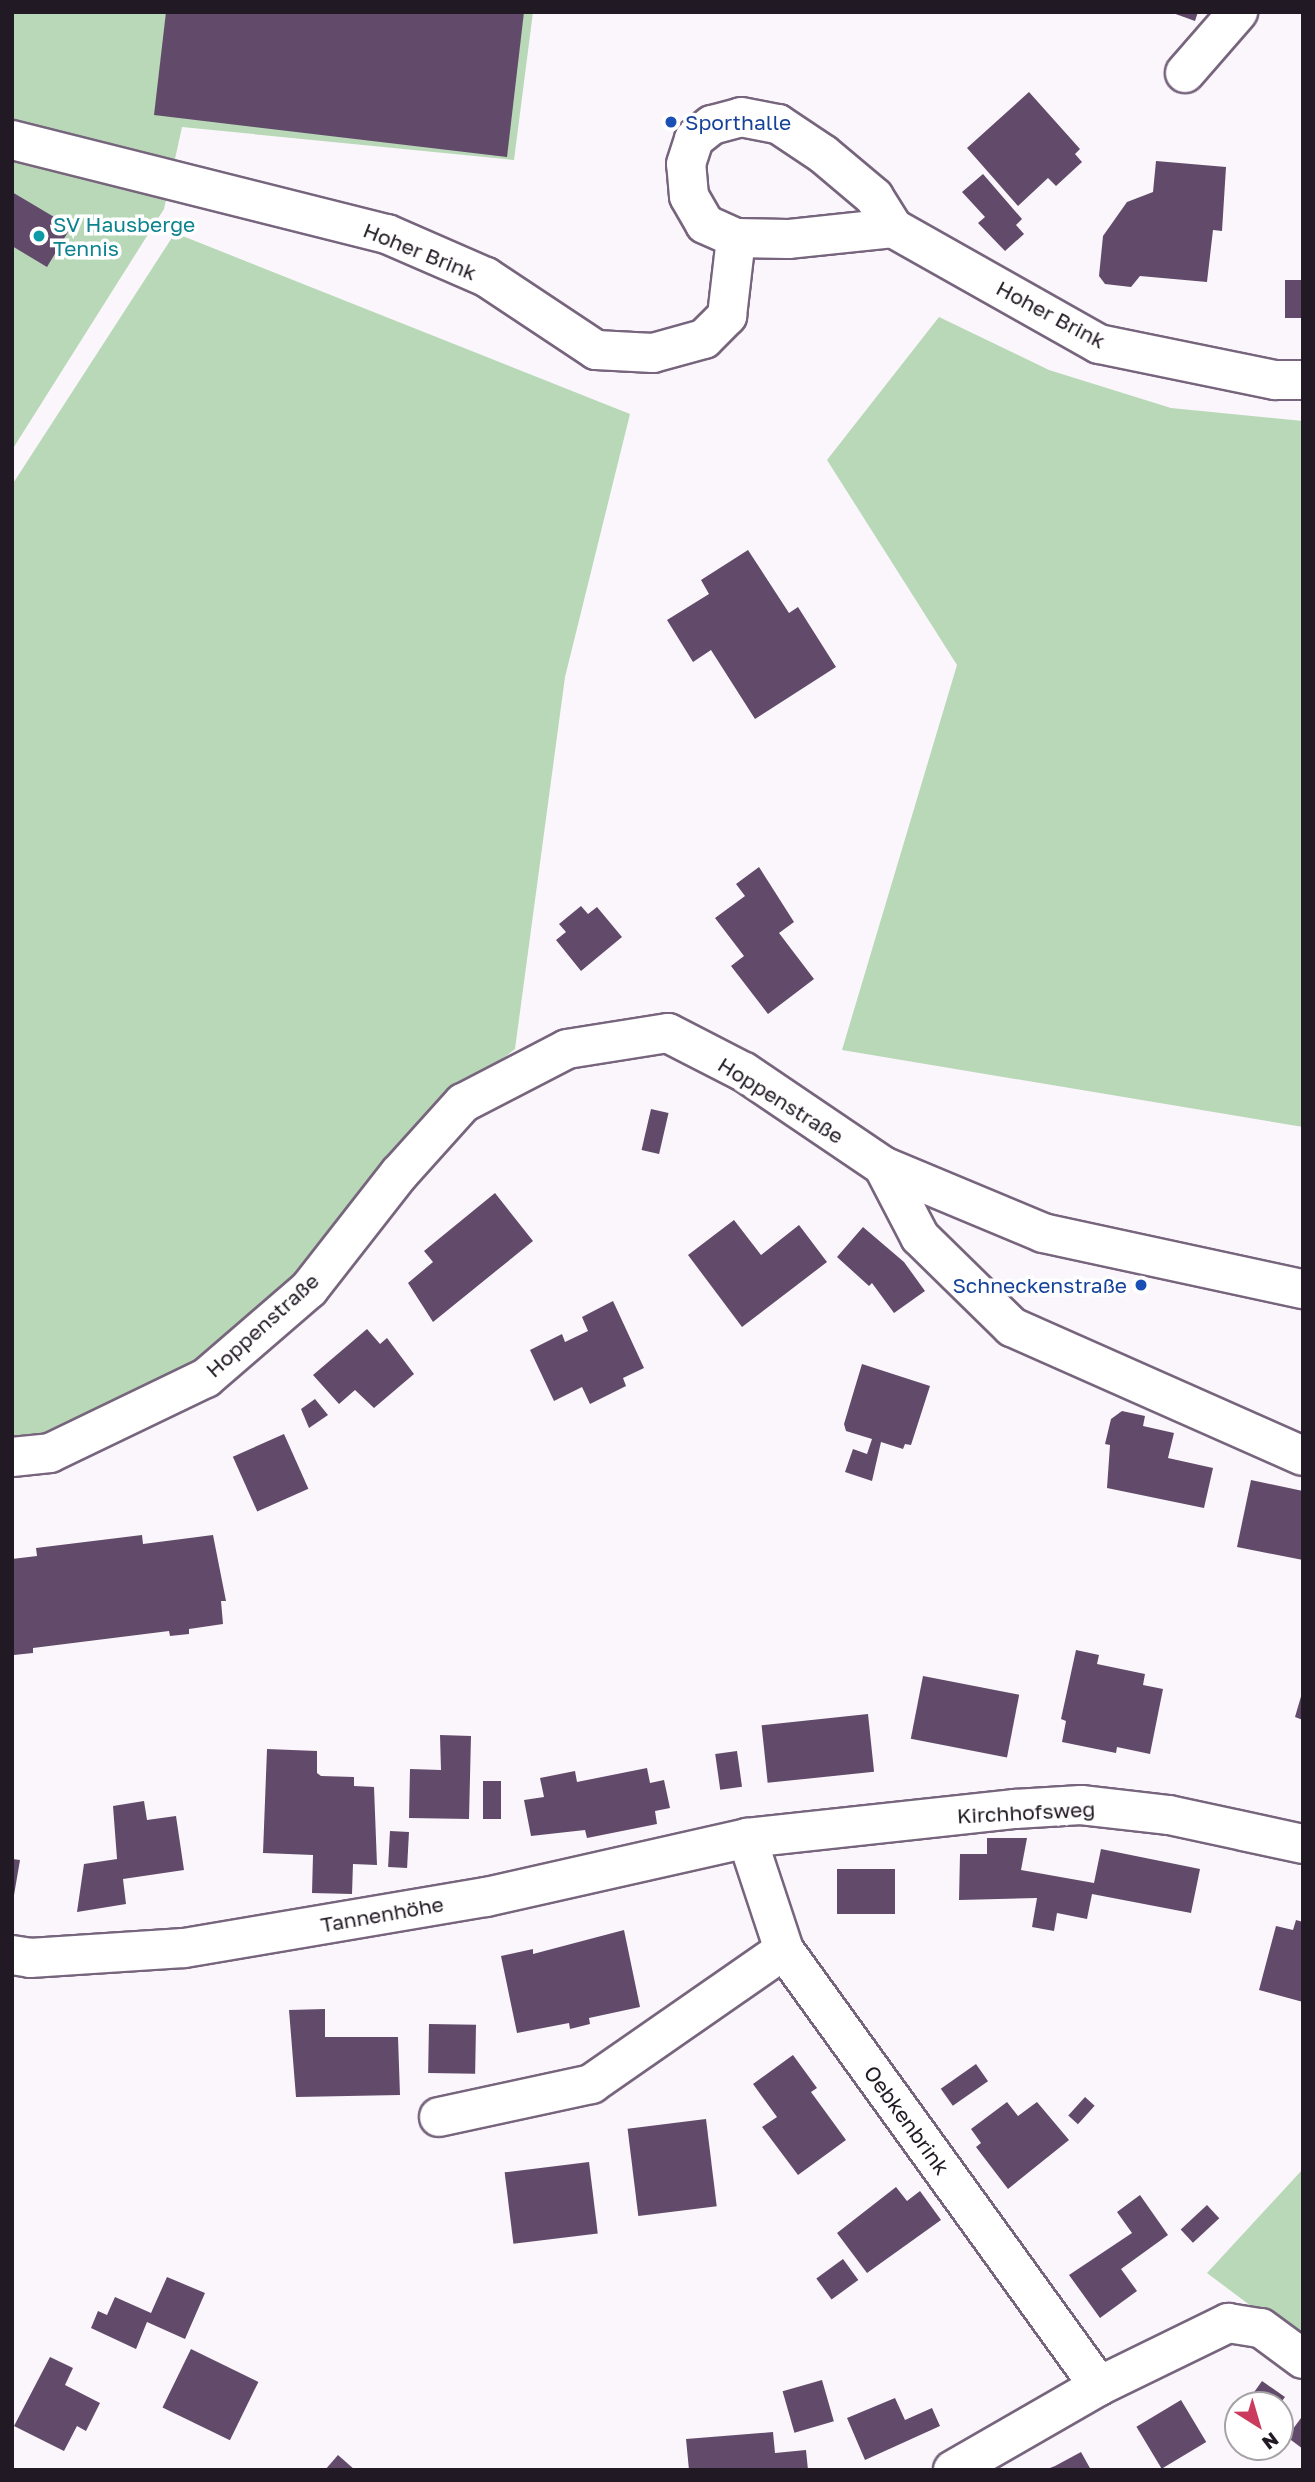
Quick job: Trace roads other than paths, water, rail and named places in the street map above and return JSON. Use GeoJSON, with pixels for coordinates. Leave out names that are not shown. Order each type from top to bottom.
{"type":"FeatureCollection","features":[{"type":"Feature","properties":{"kind":"street"},"geometry":{"type":"LineString","coordinates":[[1185,73],[1238,12]]}},
{"type":"Feature","properties":{"kind":"street","name":"Hoher Brink"},"geometry":{"type":"LineString","coordinates":[[893,228],[788,239],[736,238],[705,225],[689,196],[686,164],[694,138],[712,125],[741,117],[778,124],[823,154],[874,197],[893,228],[1098,344],[1275,380],[1303,380]]}},
{"type":"Feature","properties":{"kind":"street","name":"Hoher Brink"},"geometry":{"type":"LineString","coordinates":[[12,140],[387,234],[486,277],[596,350],[653,353],[704,339],[727,316],[736,238]]}},
{"type":"Feature","properties":{"kind":"street","name":"Hoppenstraße"},"geometry":{"type":"LineString","coordinates":[[12,1457],[50,1453],[206,1378],[309,1289],[399,1174],[463,1103],[567,1049],[667,1033],[744,1072],[883,1166],[1043,1233],[1303,1289]]}},
{"type":"Feature","properties":{"kind":"street"},"geometry":{"type":"LineString","coordinates":[[883,1166],[919,1237],[1012,1327],[1303,1456]]}},
{"type":"Feature","properties":{"kind":"street","name":"Kirchhofsweg"},"geometry":{"type":"LineString","coordinates":[[747,1838],[1080,1805],[1170,1815],[1303,1843]]}},
{"type":"Feature","properties":{"kind":"street","name":"Oebkenbrink"},"geometry":{"type":"LineString","coordinates":[[747,1838],[784,1950],[1099,2386]]}},
{"type":"Feature","properties":{"kind":"street","name":"Tannenhöhe"},"geometry":{"type":"LineString","coordinates":[[12,1955],[30,1958],[184,1948],[486,1897],[747,1838]]}},
{"type":"Feature","properties":{"kind":"street"},"geometry":{"type":"LineString","coordinates":[[439,2117],[591,2084],[784,1950]]}},
{"type":"Feature","properties":{"kind":"street"},"geometry":{"type":"LineString","coordinates":[[953,2470],[1099,2386],[1228,2323],[1261,2328],[1303,2360]]}},
{"type":"Feature","properties":{"kind":"place","name":"Sporthalle"},"geometry":{"type":"Point","coordinates":[671,122]}},
{"type":"Feature","properties":{"kind":"place","name":"SV Hausberge Tennis"},"geometry":{"type":"Point","coordinates":[39,236]}},
{"type":"Feature","properties":{"kind":"place","name":"Schneckenstraße"},"geometry":{"type":"Point","coordinates":[1141,1285]}}]}
